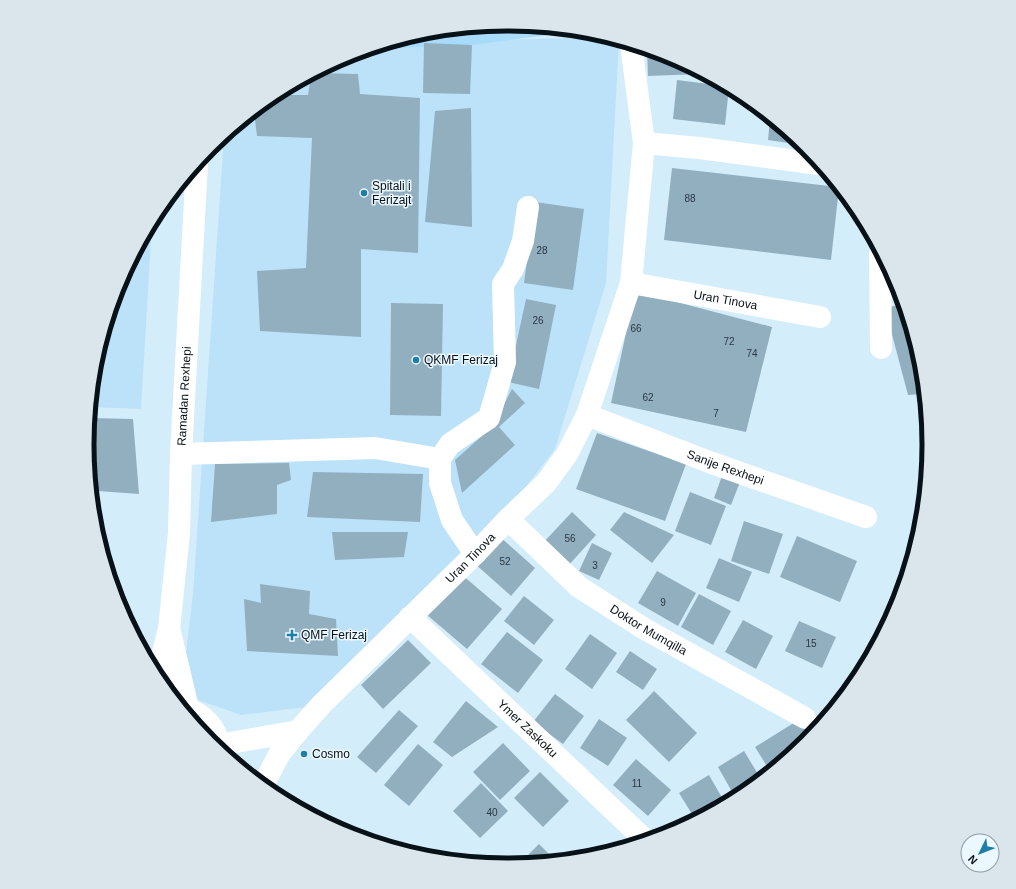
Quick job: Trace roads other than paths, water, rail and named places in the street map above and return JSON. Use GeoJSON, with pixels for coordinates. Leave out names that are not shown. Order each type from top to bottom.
{"type":"FeatureCollection","features":[{"type":"Feature","properties":{"kind":"street","name":"Uran Tinova"},"geometry":{"type":"LineString","coordinates":[[266,780],[280,753],[321,705],[546,483],[567,454],[587,415],[631,283],[644,143],[632,50]]}},
{"type":"Feature","properties":{"kind":"street"},"geometry":{"type":"LineString","coordinates":[[644,143],[707,149],[810,163]]}},
{"type":"Feature","properties":{"kind":"street","name":"Ramadan Rexhepi"},"geometry":{"type":"LineString","coordinates":[[159,666],[169,629],[179,533],[181,454],[197,173]]}},
{"type":"Feature","properties":{"kind":"street"},"geometry":{"type":"LineString","coordinates":[[475,554],[452,520],[440,483],[440,459],[450,444],[489,418],[505,362],[503,284],[513,269],[523,241],[528,207]]}},
{"type":"Feature","properties":{"kind":"street"},"geometry":{"type":"LineString","coordinates":[[880,264],[881,348]]}},
{"type":"Feature","properties":{"kind":"street","name":"Uran Tinova"},"geometry":{"type":"LineString","coordinates":[[631,283],[820,317]]}},
{"type":"Feature","properties":{"kind":"street","name":"Sanije Rexhepi"},"geometry":{"type":"LineString","coordinates":[[587,415],[712,463],[866,517]]}},
{"type":"Feature","properties":{"kind":"street"},"geometry":{"type":"LineString","coordinates":[[181,454],[375,448],[440,459]]}},
{"type":"Feature","properties":{"kind":"street","name":"Doktor Mumqilla"},"geometry":{"type":"LineString","coordinates":[[508,519],[579,587],[643,628],[805,718]]}},
{"type":"Feature","properties":{"kind":"street","name":"Ymer Zaskoku"},"geometry":{"type":"LineString","coordinates":[[410,617],[641,836]]}},
{"type":"Feature","properties":{"kind":"street","name":"Ramadan Rexhepi"},"geometry":{"type":"LineString","coordinates":[[169,629],[183,700]]}},
{"type":"Feature","properties":{"kind":"street","name":"Ramadan Rexhepi"},"geometry":{"type":"LineString","coordinates":[[192,711],[198,713],[205,719],[217,738]]}},
{"type":"Feature","properties":{"kind":"street"},"geometry":{"type":"LineString","coordinates":[[225,746],[298,731]]}},
{"type":"Feature","properties":{"kind":"place","name":"Spitali i Ferizajt"},"geometry":{"type":"Point","coordinates":[364,193]}},
{"type":"Feature","properties":{"kind":"place","name":"QKMF Ferizaj"},"geometry":{"type":"Point","coordinates":[416,360]}},
{"type":"Feature","properties":{"kind":"place","name":"QMF Ferizaj"},"geometry":{"type":"Point","coordinates":[292,635]}},
{"type":"Feature","properties":{"kind":"place","name":"Cosmo"},"geometry":{"type":"Point","coordinates":[304,754]}}]}
